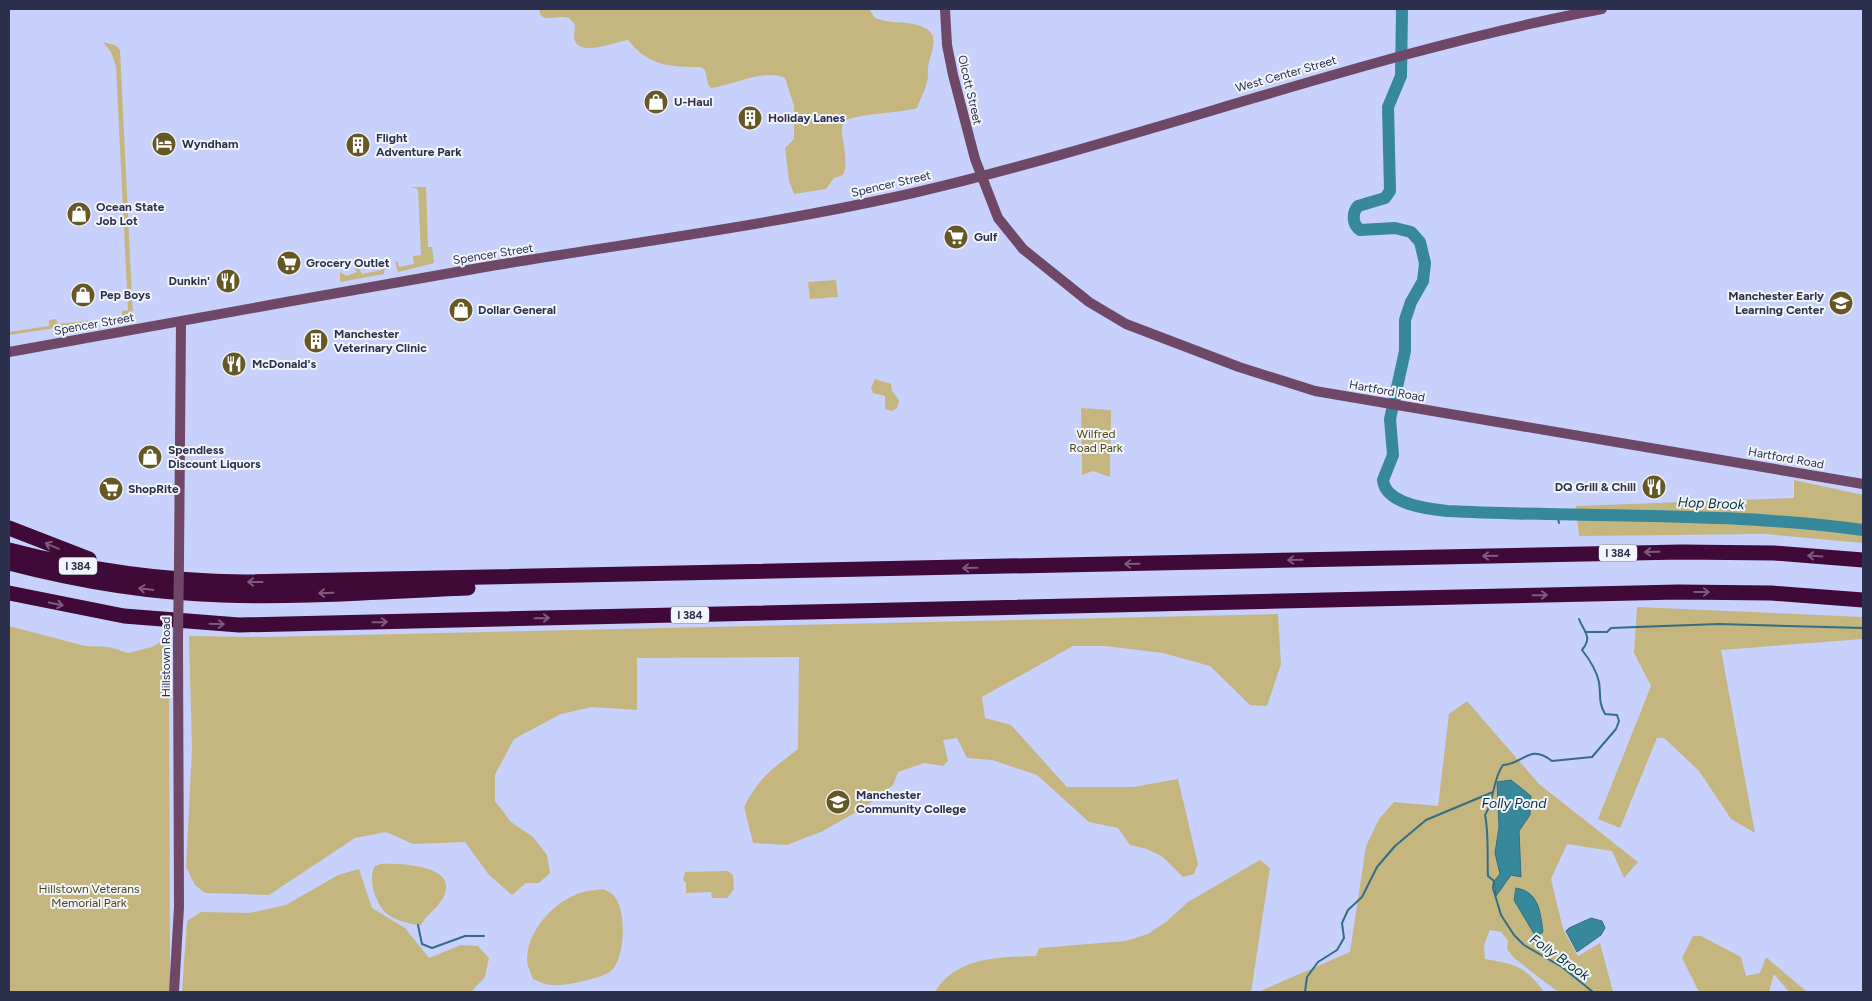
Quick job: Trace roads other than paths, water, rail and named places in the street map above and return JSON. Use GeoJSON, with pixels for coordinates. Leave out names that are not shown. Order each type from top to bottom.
{"type":"FeatureCollection","features":[{"type":"Feature","properties":{"kind":"highway"},"geometry":{"type":"LineString","coordinates":[[9,528],[78,556],[121,565],[148,576]]}},
{"type":"Feature","properties":{"kind":"highway","name":"I 384"},"geometry":{"type":"LineString","coordinates":[[9,550],[74,565],[148,576],[204,581],[266,582],[1705,552],[1782,554],[1863,560]]}},
{"type":"Feature","properties":{"kind":"highway"},"geometry":{"type":"LineString","coordinates":[[9,563],[64,576],[141,588],[237,595],[720,580],[794,572]]}},
{"type":"Feature","properties":{"kind":"highway","name":"I 384"},"geometry":{"type":"LineString","coordinates":[[9,594],[124,616],[239,625],[1374,598],[1719,592],[1800,594],[1863,600]]}},
{"type":"Feature","properties":{"kind":"main road","name":"Olcott Street"},"geometry":{"type":"LineString","coordinates":[[946,9],[947,45],[952,75],[980,175]]}},
{"type":"Feature","properties":{"kind":"main road","name":"West Center Street"},"geometry":{"type":"LineString","coordinates":[[980,175],[1409,53],[1539,21],[1602,9]]}},
{"type":"Feature","properties":{"kind":"main road","name":"Spencer Street"},"geometry":{"type":"LineString","coordinates":[[9,352],[487,267],[787,219],[875,201],[980,175]]}},
{"type":"Feature","properties":{"kind":"main road","name":"Hartford Road"},"geometry":{"type":"LineString","coordinates":[[980,175],[998,218],[1008,233],[1044,267],[1106,314],[1140,331],[1290,384],[1387,404],[1863,484]]}},
{"type":"Feature","properties":{"kind":"main road","name":"Hillstown Road"},"geometry":{"type":"LineString","coordinates":[[174,992],[179,907],[178,641],[181,322]]}},
{"type":"Feature","properties":{"kind":"water","name":"Folly Pond"},"geometry":{"type":"Polygon","coordinates":[[[1511,780],[1531,796],[1530,815],[1519,831],[1521,877],[1511,875],[1496,896],[1494,881],[1500,874],[1495,853],[1499,827],[1497,782],[1511,780]]]}},
{"type":"Feature","properties":{"kind":"water"},"geometry":{"type":"Polygon","coordinates":[[[1516,888],[1530,894],[1537,904],[1543,932],[1536,937],[1514,900],[1516,888]]]}},
{"type":"Feature","properties":{"kind":"water"},"geometry":{"type":"Polygon","coordinates":[[[1591,918],[1602,921],[1605,928],[1601,935],[1577,952],[1566,931],[1591,918]]]}},
{"type":"Feature","properties":{"kind":"waterway","name":"Hop Brook"},"geometry":{"type":"LineString","coordinates":[[1402,9],[1401,76],[1388,107],[1390,191],[1385,198],[1358,206],[1354,218],[1355,225],[1360,230],[1395,228],[1411,232],[1420,242],[1425,263],[1423,281],[1411,302],[1405,320],[1405,351],[1390,419],[1393,455],[1383,480],[1391,495],[1419,507],[1447,511],[1707,517],[1811,524],[1863,530]]}},
{"type":"Feature","properties":{"kind":"waterway","name":"Folly Brook"},"geometry":{"type":"LineString","coordinates":[[1557,514],[1559,523]]}},
{"type":"Feature","properties":{"kind":"waterway","name":"Folly Brook"},"geometry":{"type":"LineString","coordinates":[[1579,619],[1587,638],[1587,642],[1582,650],[1596,673],[1605,714],[1617,715],[1619,721],[1616,729],[1592,757],[1552,761],[1544,756],[1532,754],[1510,764],[1503,765],[1499,771],[1485,815],[1488,876],[1494,881],[1493,888],[1501,915],[1514,935],[1524,945],[1562,967],[1593,992]]}},
{"type":"Feature","properties":{"kind":"waterway"},"geometry":{"type":"LineString","coordinates":[[1586,632],[1607,632],[1611,628],[1719,624],[1863,628]]}},
{"type":"Feature","properties":{"kind":"waterway"},"geometry":{"type":"LineString","coordinates":[[1305,992],[1307,977],[1318,962],[1337,950],[1344,938],[1342,923],[1348,910],[1362,897],[1377,867],[1395,846],[1426,820],[1493,792]]}},
{"type":"Feature","properties":{"kind":"waterway"},"geometry":{"type":"LineString","coordinates":[[418,925],[422,944],[432,948],[465,936],[484,936]]}},
{"type":"Feature","properties":{"kind":"place","name":"U-Haul"},"geometry":{"type":"Point","coordinates":[656,102]}},
{"type":"Feature","properties":{"kind":"place","name":"Holiday Lanes"},"geometry":{"type":"Point","coordinates":[750,118]}},
{"type":"Feature","properties":{"kind":"place","name":"Wyndham"},"geometry":{"type":"Point","coordinates":[164,144]}},
{"type":"Feature","properties":{"kind":"place","name":"Flight Adventure Park"},"geometry":{"type":"Point","coordinates":[358,145]}},
{"type":"Feature","properties":{"kind":"place","name":"Ocean State Job Lot"},"geometry":{"type":"Point","coordinates":[79,214]}},
{"type":"Feature","properties":{"kind":"place","name":"Gulf"},"geometry":{"type":"Point","coordinates":[956,237]}},
{"type":"Feature","properties":{"kind":"place","name":"Grocery Outlet"},"geometry":{"type":"Point","coordinates":[289,263]}},
{"type":"Feature","properties":{"kind":"place","name":"Dunkin'"},"geometry":{"type":"Point","coordinates":[228,281]}},
{"type":"Feature","properties":{"kind":"place","name":"Pep Boys"},"geometry":{"type":"Point","coordinates":[83,295]}},
{"type":"Feature","properties":{"kind":"place","name":"Manchester Early Learning Center"},"geometry":{"type":"Point","coordinates":[1841,303]}},
{"type":"Feature","properties":{"kind":"place","name":"Dollar General"},"geometry":{"type":"Point","coordinates":[461,310]}},
{"type":"Feature","properties":{"kind":"place","name":"Manchester Veterinary Clinic"},"geometry":{"type":"Point","coordinates":[316,341]}},
{"type":"Feature","properties":{"kind":"place","name":"McDonald's"},"geometry":{"type":"Point","coordinates":[234,364]}},
{"type":"Feature","properties":{"kind":"place","name":"Spendless Discount Liquors"},"geometry":{"type":"Point","coordinates":[150,457]}},
{"type":"Feature","properties":{"kind":"place","name":"DQ Grill & Chill"},"geometry":{"type":"Point","coordinates":[1654,487]}},
{"type":"Feature","properties":{"kind":"place","name":"ShopRite"},"geometry":{"type":"Point","coordinates":[111,489]}},
{"type":"Feature","properties":{"kind":"place","name":"Manchester Community College"},"geometry":{"type":"Point","coordinates":[838,802]}},
{"type":"Feature","properties":{"kind":"park label","name":"Wilfred Road Park"},"geometry":{"type":"Point","coordinates":[1096,441]}},
{"type":"Feature","properties":{"kind":"park label","name":"Hillstown Veterans Memorial Park"},"geometry":{"type":"Point","coordinates":[89,896]}}]}
